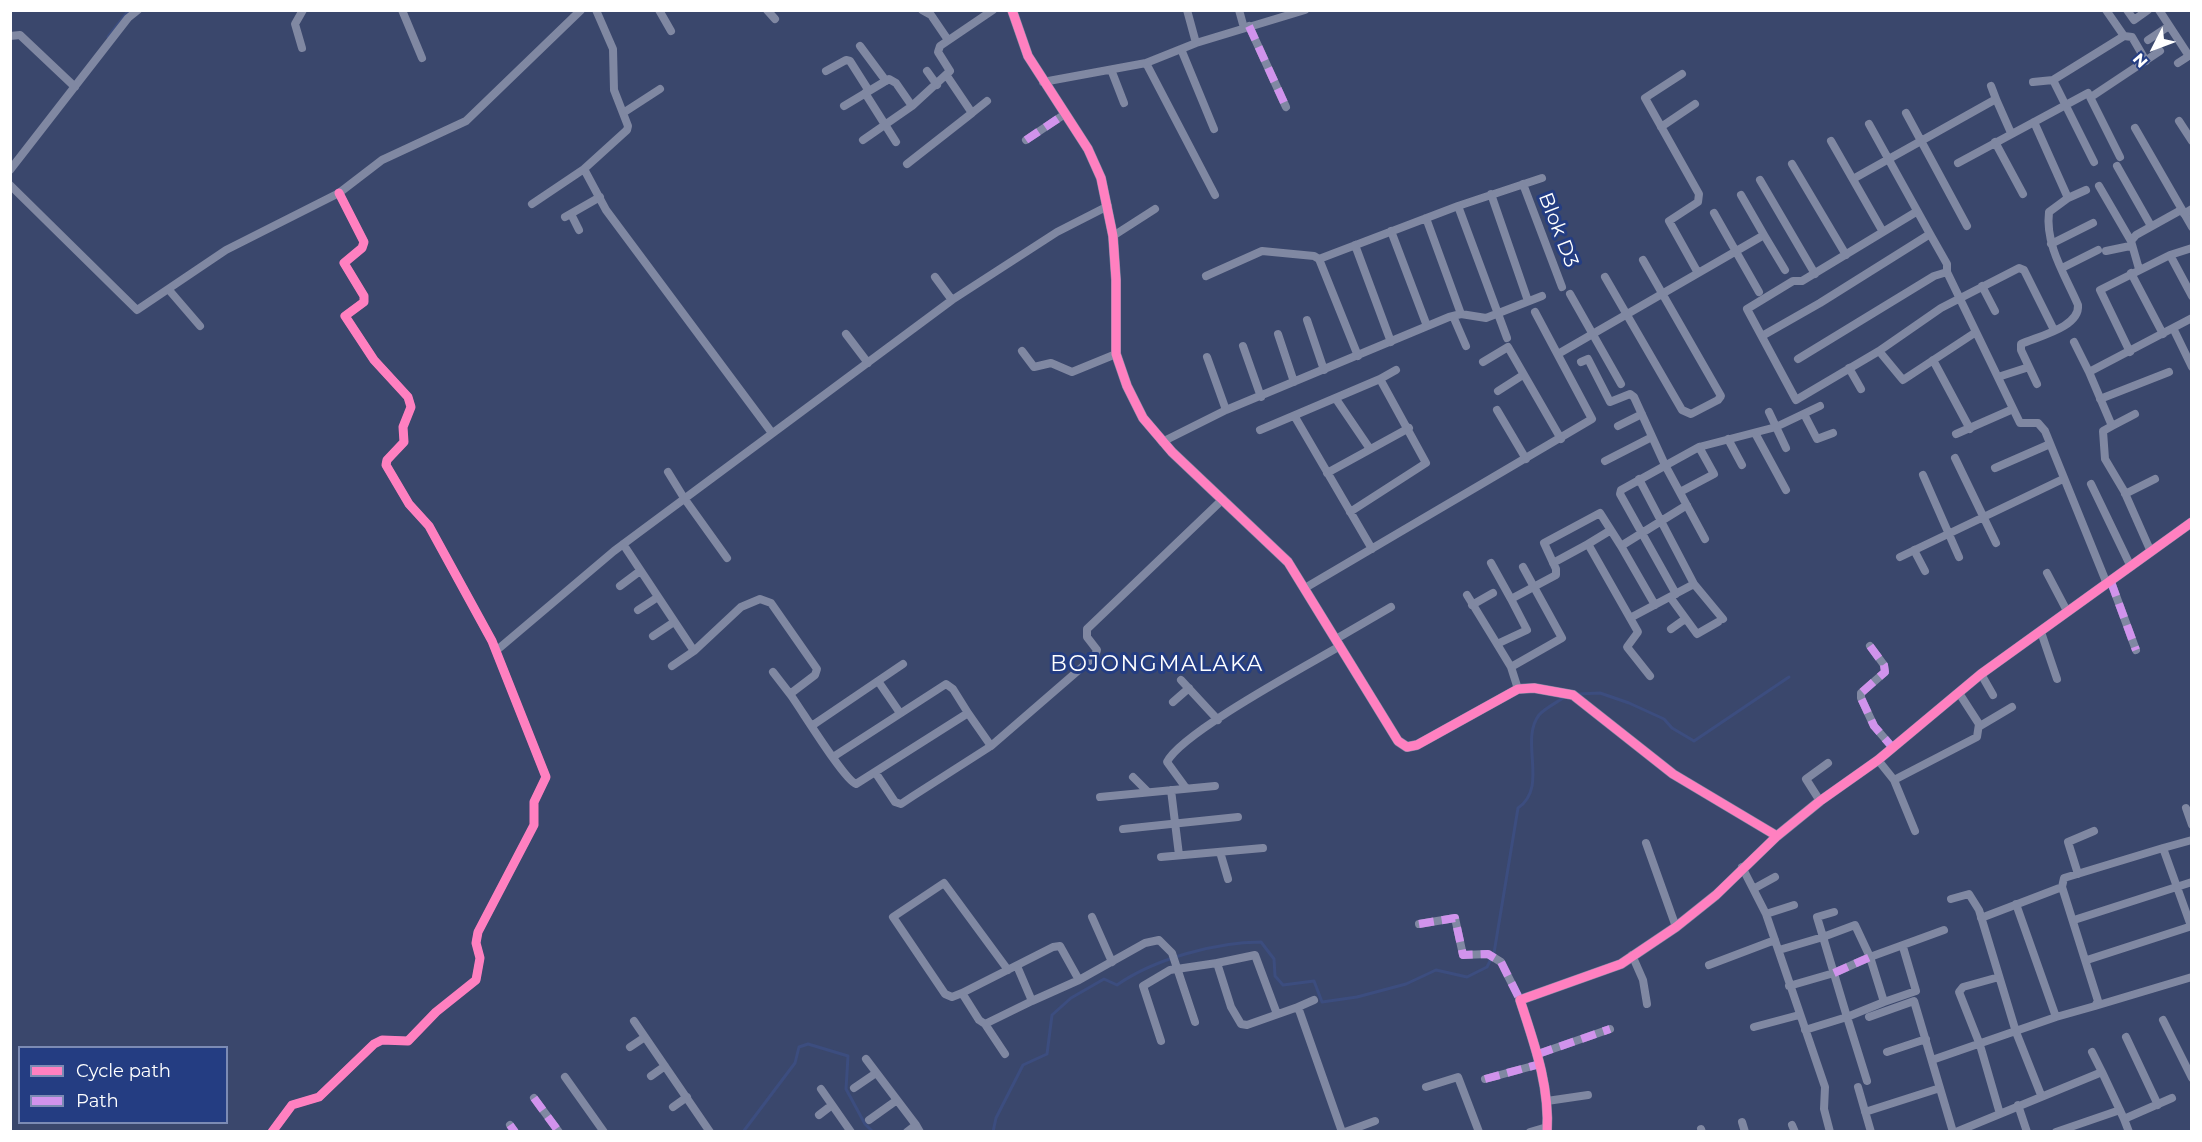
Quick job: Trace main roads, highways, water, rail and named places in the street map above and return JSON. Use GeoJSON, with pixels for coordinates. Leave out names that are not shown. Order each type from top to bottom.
{"type":"FeatureCollection","features":[{"type":"Feature","properties":{"kind":"waterway"},"geometry":{"type":"LineString","coordinates":[[108,37],[129,10]]}},
{"type":"Feature","properties":{"kind":"waterway"},"geometry":{"type":"LineString","coordinates":[[1578,694],[1600,693],[1629,703],[1664,719],[1672,728],[1694,741],[1789,677]]}},
{"type":"Feature","properties":{"kind":"waterway"},"geometry":{"type":"LineString","coordinates":[[993,1132],[996,1118],[1023,1065],[1047,1054],[1052,1015],[1071,998],[1104,979],[1117,985],[1149,967],[1186,954],[1225,945],[1261,942],[1274,959],[1275,976],[1283,985],[1314,981],[1322,1002],[1357,997],[1406,984],[1436,970],[1467,977],[1487,967],[1494,953],[1518,808],[1527,799],[1532,788],[1534,726],[1542,712],[1566,696]]}},
{"type":"Feature","properties":{"kind":"waterway"},"geometry":{"type":"LineString","coordinates":[[743,1132],[795,1063],[799,1047],[808,1044],[848,1056],[846,1089],[865,1124],[873,1132]]}},
{"type":"Feature","properties":{"kind":"district","name":"BOJONGMALAKA"},"geometry":{"type":"Point","coordinates":[1157,665]}}]}
